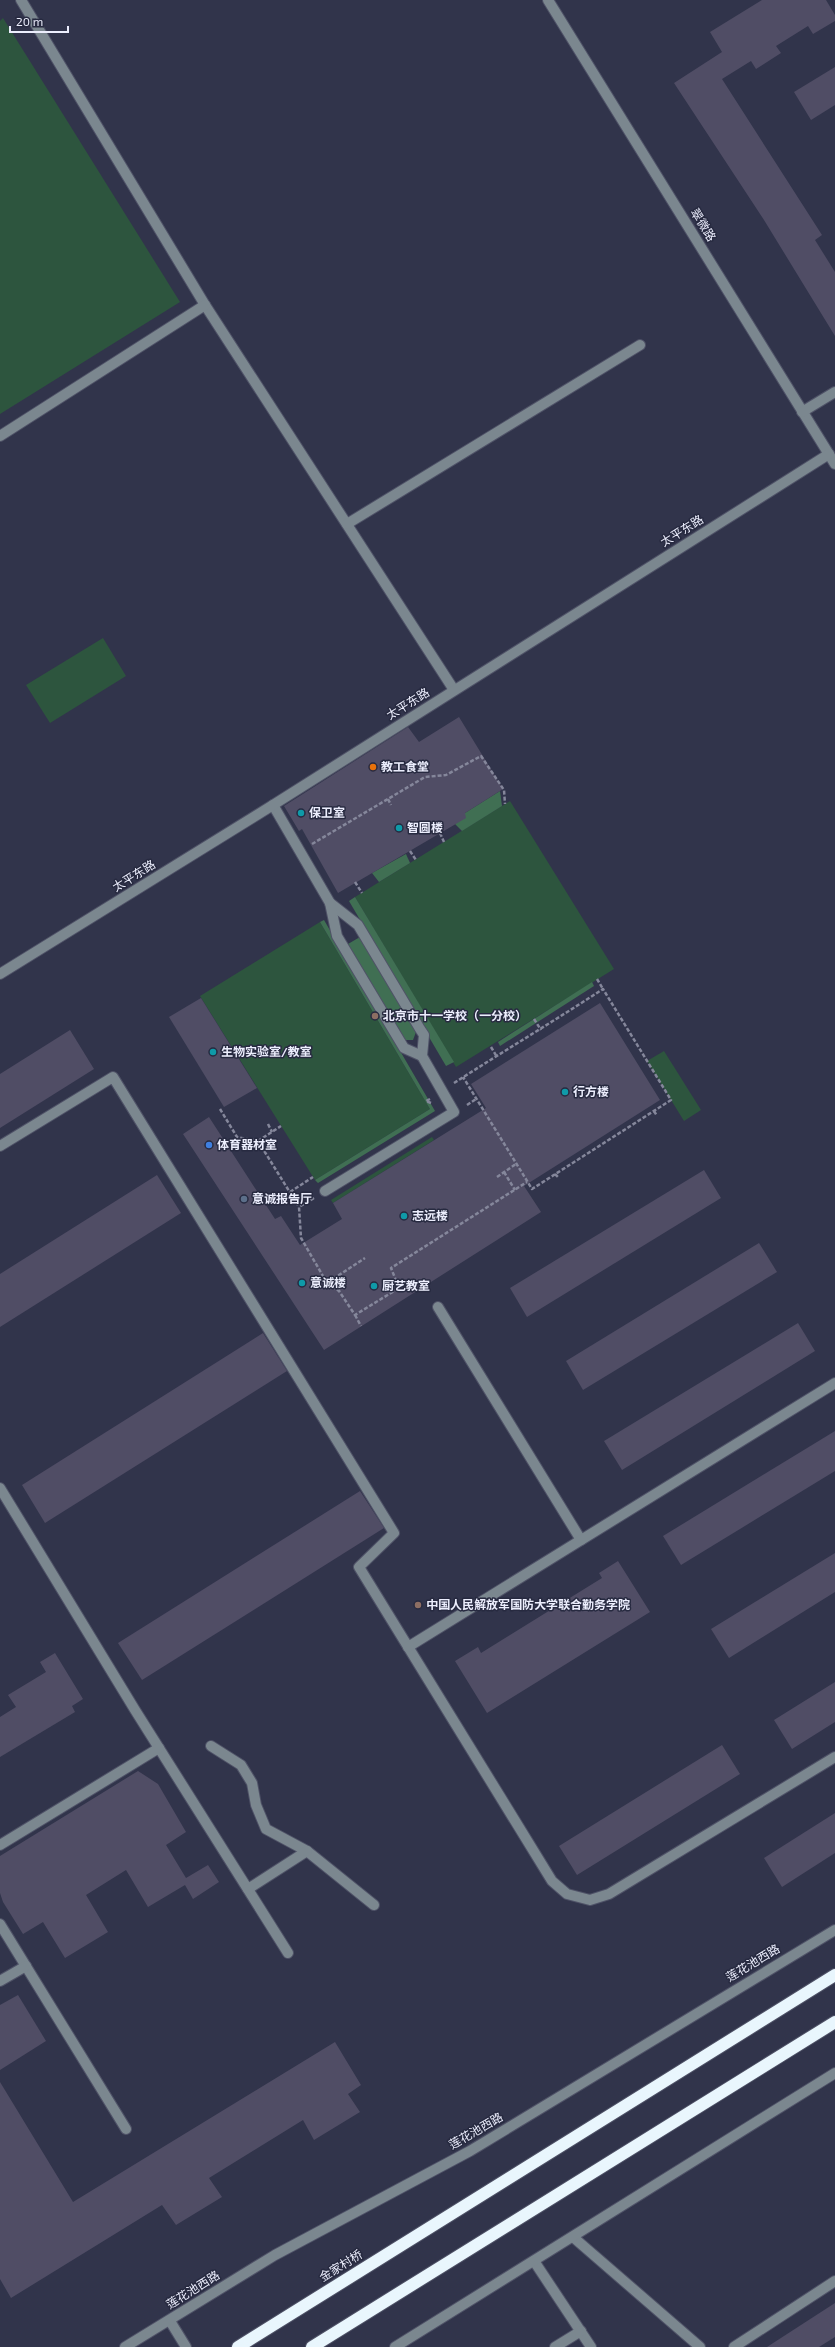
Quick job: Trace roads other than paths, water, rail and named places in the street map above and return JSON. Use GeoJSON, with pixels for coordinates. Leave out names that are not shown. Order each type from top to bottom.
{"type":"FeatureCollection","features":[{"type":"Feature","properties":{"kind":"highway","name":"金家村桥"},"geometry":{"type":"LineString","coordinates":[[238,2347],[835,1975]]}},
{"type":"Feature","properties":{"kind":"highway"},"geometry":{"type":"LineString","coordinates":[[312,2347],[835,2022]]}},
{"type":"Feature","properties":{"kind":"street"},"geometry":{"type":"LineString","coordinates":[[21,0],[205,305],[454,690]]}},
{"type":"Feature","properties":{"kind":"street","name":"翠微路"},"geometry":{"type":"LineString","coordinates":[[548,0],[835,464]]}},
{"type":"Feature","properties":{"kind":"street"},"geometry":{"type":"LineString","coordinates":[[0,436],[205,305]]}},
{"type":"Feature","properties":{"kind":"street"},"geometry":{"type":"LineString","coordinates":[[347,524],[640,345]]}},
{"type":"Feature","properties":{"kind":"street"},"geometry":{"type":"LineString","coordinates":[[802,412],[835,392]]}},
{"type":"Feature","properties":{"kind":"street","name":"太平东路"},"geometry":{"type":"LineString","coordinates":[[0,974],[273,805],[829,454]]}},
{"type":"Feature","properties":{"kind":"street"},"geometry":{"type":"LineString","coordinates":[[273,805],[330,903],[337,936],[404,1048],[422,1056],[454,1112],[325,1191]]}},
{"type":"Feature","properties":{"kind":"street"},"geometry":{"type":"LineString","coordinates":[[330,903],[358,925],[364,934],[424,1035],[422,1056]]}},
{"type":"Feature","properties":{"kind":"street"},"geometry":{"type":"LineString","coordinates":[[0,1146],[113,1077],[394,1533],[359,1567],[552,1881],[568,1894],[590,1900],[609,1894],[835,1757]]}},
{"type":"Feature","properties":{"kind":"street"},"geometry":{"type":"LineString","coordinates":[[438,1307],[581,1540]]}},
{"type":"Feature","properties":{"kind":"street"},"geometry":{"type":"LineString","coordinates":[[408,1647],[835,1383]]}},
{"type":"Feature","properties":{"kind":"street"},"geometry":{"type":"LineString","coordinates":[[0,1488],[159,1748],[288,1953]]}},
{"type":"Feature","properties":{"kind":"street"},"geometry":{"type":"LineString","coordinates":[[211,1746],[241,1764],[252,1783],[256,1805],[266,1828],[307,1852],[374,1905]]}},
{"type":"Feature","properties":{"kind":"street"},"geometry":{"type":"LineString","coordinates":[[0,1845],[159,1748]]}},
{"type":"Feature","properties":{"kind":"street"},"geometry":{"type":"LineString","coordinates":[[248,1889],[307,1852]]}},
{"type":"Feature","properties":{"kind":"street"},"geometry":{"type":"LineString","coordinates":[[0,1924],[126,2129]]}},
{"type":"Feature","properties":{"kind":"street","name":"莲花池西路"},"geometry":{"type":"LineString","coordinates":[[126,2347],[275,2255],[470,2152],[835,1930]]}},
{"type":"Feature","properties":{"kind":"street"},"geometry":{"type":"LineString","coordinates":[[0,1981],[26,1966]]}},
{"type":"Feature","properties":{"kind":"street"},"geometry":{"type":"LineString","coordinates":[[395,2347],[835,2073]]}},
{"type":"Feature","properties":{"kind":"street"},"geometry":{"type":"LineString","coordinates":[[573,2237],[700,2347]]}},
{"type":"Feature","properties":{"kind":"street"},"geometry":{"type":"LineString","coordinates":[[534,2261],[591,2347]]}},
{"type":"Feature","properties":{"kind":"street"},"geometry":{"type":"LineString","coordinates":[[734,2347],[835,2281]]}},
{"type":"Feature","properties":{"kind":"street"},"geometry":{"type":"LineString","coordinates":[[170,2321],[186,2347]]}},
{"type":"Feature","properties":{"kind":"street"},"geometry":{"type":"LineString","coordinates":[[555,2347],[581,2331]]}},
{"type":"Feature","properties":{"kind":"place","name":"教工食堂"},"geometry":{"type":"Point","coordinates":[373,767]}},
{"type":"Feature","properties":{"kind":"place","name":"保卫室"},"geometry":{"type":"Point","coordinates":[301,813]}},
{"type":"Feature","properties":{"kind":"place","name":"智圆楼"},"geometry":{"type":"Point","coordinates":[399,828]}},
{"type":"Feature","properties":{"kind":"place","name":"北京市十一学校（一分校）"},"geometry":{"type":"Point","coordinates":[375,1016]}},
{"type":"Feature","properties":{"kind":"place","name":"生物实验室/教室"},"geometry":{"type":"Point","coordinates":[213,1052]}},
{"type":"Feature","properties":{"kind":"place","name":"行方楼"},"geometry":{"type":"Point","coordinates":[565,1092]}},
{"type":"Feature","properties":{"kind":"place","name":"体育器材室"},"geometry":{"type":"Point","coordinates":[209,1145]}},
{"type":"Feature","properties":{"kind":"place","name":"意诚报告厅"},"geometry":{"type":"Point","coordinates":[244,1199]}},
{"type":"Feature","properties":{"kind":"place","name":"志远楼"},"geometry":{"type":"Point","coordinates":[404,1216]}},
{"type":"Feature","properties":{"kind":"place","name":"意诚楼"},"geometry":{"type":"Point","coordinates":[302,1283]}},
{"type":"Feature","properties":{"kind":"place","name":"厨艺教室"},"geometry":{"type":"Point","coordinates":[374,1286]}},
{"type":"Feature","properties":{"kind":"place","name":"中国人民解放军国防大学联合勤务学院"},"geometry":{"type":"Point","coordinates":[418,1605]}}]}
